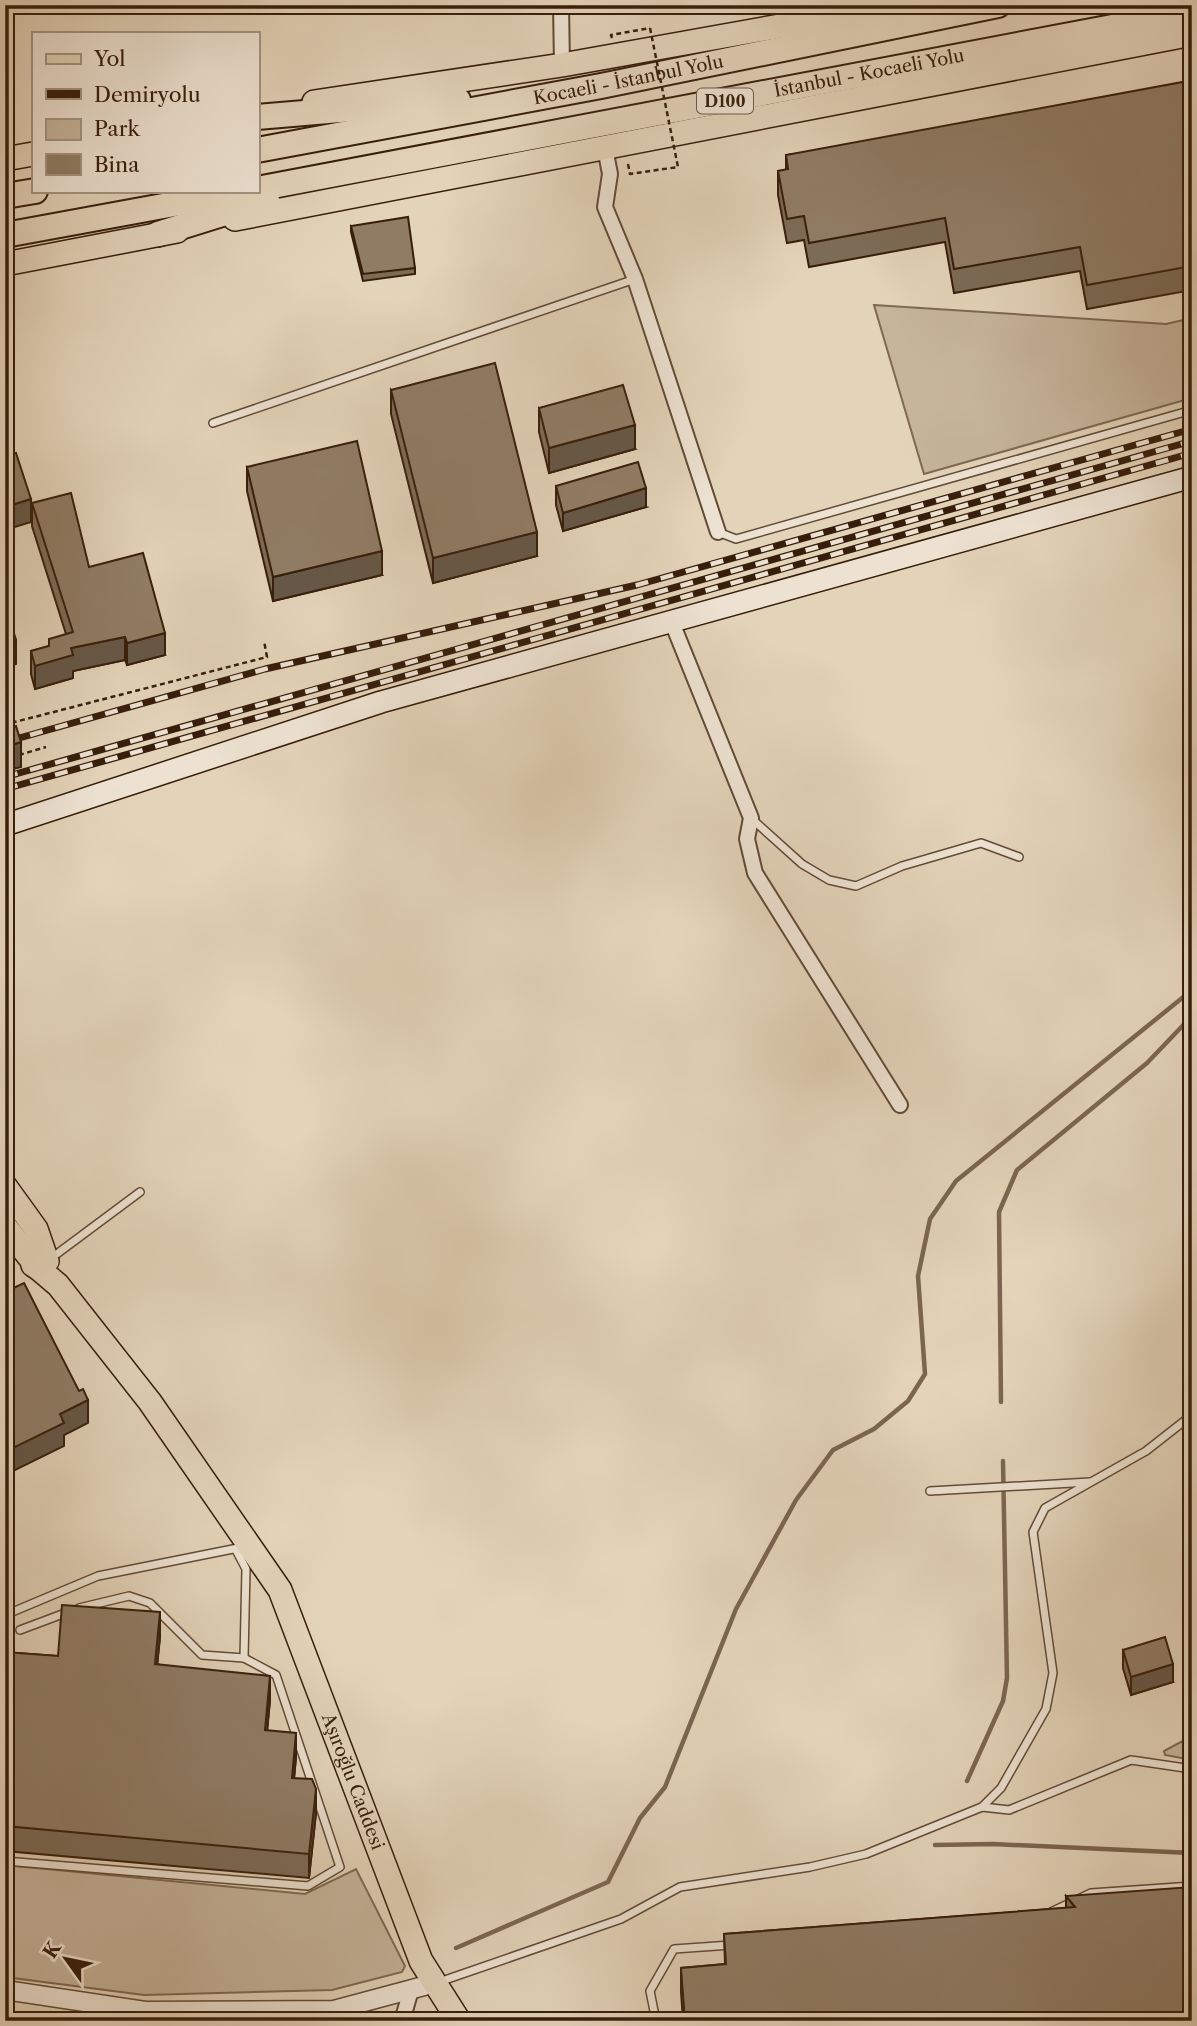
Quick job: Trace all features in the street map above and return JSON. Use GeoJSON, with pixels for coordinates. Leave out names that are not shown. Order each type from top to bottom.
{"type":"FeatureCollection","features":[{"type":"Feature","properties":{"kind":"highway","name":"Kocaeli - İstanbul Yolu"},"geometry":{"type":"LineString","coordinates":[[259,150],[539,97],[998,5]]}},
{"type":"Feature","properties":{"kind":"highway","name":"İstanbul - Kocaeli Yolu"},"geometry":{"type":"LineString","coordinates":[[259,189],[1192,12]]}},
{"type":"Feature","properties":{"kind":"highway"},"geometry":{"type":"LineString","coordinates":[[259,115],[435,100],[539,97]]}},
{"type":"Feature","properties":{"kind":"highway"},"geometry":{"type":"LineString","coordinates":[[158,234],[368,168]]}},
{"type":"Feature","properties":{"kind":"highway"},"geometry":{"type":"LineString","coordinates":[[5,196],[32,192]]}},
{"type":"Feature","properties":{"kind":"highway"},"geometry":{"type":"LineString","coordinates":[[5,234],[239,192]]}},
{"type":"Feature","properties":{"kind":"main road"},"geometry":{"type":"LineString","coordinates":[[259,115],[562,65],[867,8],[898,5]]}},
{"type":"Feature","properties":{"kind":"main road"},"geometry":{"type":"LineString","coordinates":[[5,264],[1192,34]]}},
{"type":"Feature","properties":{"kind":"main road"},"geometry":{"type":"LineString","coordinates":[[5,159],[32,154]]}},
{"type":"Feature","properties":{"kind":"main road"},"geometry":{"type":"LineString","coordinates":[[5,825],[381,702],[1192,477]]}},
{"type":"Feature","properties":{"kind":"main road"},"geometry":{"type":"LineString","coordinates":[[5,1186],[36,1230],[43,1264]]}},
{"type":"Feature","properties":{"kind":"main road"},"geometry":{"type":"LineString","coordinates":[[5,1208],[43,1264]]}},
{"type":"Feature","properties":{"kind":"main road"},"geometry":{"type":"LineString","coordinates":[[5,1226],[43,1264]]}},
{"type":"Feature","properties":{"kind":"main road"},"geometry":{"type":"LineString","coordinates":[[5,1246],[13,1255],[43,1264]]}},
{"type":"Feature","properties":{"kind":"main road","name":"Aşıroğlu Caddesi"},"geometry":{"type":"LineString","coordinates":[[43,1264],[150,1402],[242,1546],[280,1590],[421,1961],[459,2021]]}},
{"type":"Feature","properties":{"kind":"street"},"geometry":{"type":"LineString","coordinates":[[561,5],[562,65]]}},
{"type":"Feature","properties":{"kind":"street"},"geometry":{"type":"LineString","coordinates":[[605,148],[610,174],[605,207],[635,279],[718,532]]}},
{"type":"Feature","properties":{"kind":"street"},"geometry":{"type":"LineString","coordinates":[[671,620],[751,818],[747,839],[755,873],[900,1105]]}},
{"type":"Feature","properties":{"kind":"street"},"geometry":{"type":"LineString","coordinates":[[5,1990],[145,2011],[276,2015],[334,2010],[435,1983]]}},
{"type":"Feature","properties":{"kind":"street"},"geometry":{"type":"LineString","coordinates":[[402,2021],[411,1990]]}},
{"type":"Feature","properties":{"kind":"lane"},"geometry":{"type":"LineString","coordinates":[[213,423],[635,279]]}},
{"type":"Feature","properties":{"kind":"lane"},"geometry":{"type":"LineString","coordinates":[[718,532],[736,539],[1192,410]]}},
{"type":"Feature","properties":{"kind":"lane"},"geometry":{"type":"LineString","coordinates":[[751,818],[803,864],[829,880],[856,886],[902,866],[981,843],[1019,857]]}},
{"type":"Feature","properties":{"kind":"lane"},"geometry":{"type":"LineString","coordinates":[[43,1264],[140,1192]]}},
{"type":"Feature","properties":{"kind":"lane"},"geometry":{"type":"LineString","coordinates":[[435,1983],[621,1919],[680,1887],[810,1867],[866,1854],[982,1807],[1002,1788],[1046,1709],[1053,1673],[1033,1532],[1045,1507],[1146,1451],[1192,1415]]}},
{"type":"Feature","properties":{"kind":"lane"},"geometry":{"type":"LineString","coordinates":[[930,1491],[1092,1482]]}},
{"type":"Feature","properties":{"kind":"lane"},"geometry":{"type":"LineString","coordinates":[[5,1615],[98,1576],[242,1546],[246,1569],[244,1658]]}},
{"type":"Feature","properties":{"kind":"lane"},"geometry":{"type":"LineString","coordinates":[[5,1861],[308,1886],[340,1867],[276,1675],[244,1658],[202,1655],[150,1603],[129,1596],[74,1610],[20,1630]]}},
{"type":"Feature","properties":{"kind":"lane"},"geometry":{"type":"LineString","coordinates":[[982,1807],[1009,1810],[1131,1760],[1192,1769]]}},
{"type":"Feature","properties":{"kind":"lane"},"geometry":{"type":"LineString","coordinates":[[1045,1915],[1091,1893],[1192,1885]]}},
{"type":"Feature","properties":{"kind":"lane"},"geometry":{"type":"LineString","coordinates":[[656,2021],[650,1991],[674,1949],[743,1944]]}},
{"type":"Feature","properties":{"kind":"path"},"geometry":{"type":"LineString","coordinates":[[611,35],[650,28],[678,167],[630,174]]}},
{"type":"Feature","properties":{"kind":"path"},"geometry":{"type":"LineString","coordinates":[[6,723],[267,657],[264,640]]}},
{"type":"Feature","properties":{"kind":"path"},"geometry":{"type":"LineString","coordinates":[[18,755],[46,747]]}},
{"type":"Feature","properties":{"kind":"green space"},"geometry":{"type":"Polygon","coordinates":[[[874,305],[1166,324],[1192,318],[1192,398],[924,474],[874,305]]]}},
{"type":"Feature","properties":{"kind":"green space"},"geometry":{"type":"Polygon","coordinates":[[[1192,1736],[1192,1760],[1165,1755],[1164,1751],[1192,1736]]]}},
{"type":"Feature","properties":{"kind":"green space"},"geometry":{"type":"Polygon","coordinates":[[[5,1865],[305,1894],[356,1869],[405,1966],[402,1972],[332,1990],[144,1995],[5,1977],[5,1865]]]}},
{"type":"Feature","properties":{"kind":"building"},"geometry":{"type":"Polygon","coordinates":[[[1188,81],[1192,100],[1192,266],[1087,285],[1080,247],[954,269],[945,218],[809,243],[804,216],[787,219],[778,171],[788,169],[786,155],[1188,81]]]}},
{"type":"Feature","properties":{"kind":"building"},"geometry":{"type":"Polygon","coordinates":[[[408,217],[415,268],[363,274],[351,226],[408,217]]]}},
{"type":"Feature","properties":{"kind":"building"},"geometry":{"type":"Polygon","coordinates":[[[495,363],[537,532],[433,558],[391,390],[495,363]]]}},
{"type":"Feature","properties":{"kind":"building"},"geometry":{"type":"Polygon","coordinates":[[[623,385],[635,425],[549,448],[539,408],[623,385]]]}},
{"type":"Feature","properties":{"kind":"building"},"geometry":{"type":"Polygon","coordinates":[[[357,441],[382,551],[273,577],[247,467],[357,441]]]}},
{"type":"Feature","properties":{"kind":"building"},"geometry":{"type":"Polygon","coordinates":[[[16,453],[31,499],[5,507],[5,456],[16,453]]]}},
{"type":"Feature","properties":{"kind":"building"},"geometry":{"type":"Polygon","coordinates":[[[638,462],[646,488],[563,513],[556,486],[638,462]]]}},
{"type":"Feature","properties":{"kind":"building"},"geometry":{"type":"Polygon","coordinates":[[[71,493],[89,567],[143,553],[165,633],[127,643],[125,637],[71,648],[73,655],[35,666],[31,651],[49,646],[49,639],[73,632],[32,503],[71,493]]]}},
{"type":"Feature","properties":{"kind":"building"},"geometry":{"type":"Polygon","coordinates":[[[5,604],[16,640],[5,644],[5,604]]]}},
{"type":"Feature","properties":{"kind":"building"},"geometry":{"type":"Polygon","coordinates":[[[16,726],[21,742],[5,747],[5,728],[16,726]]]}},
{"type":"Feature","properties":{"kind":"building"},"geometry":{"type":"Polygon","coordinates":[[[24,1283],[79,1391],[83,1389],[88,1400],[60,1414],[64,1423],[5,1452],[5,1292],[24,1283]]]}},
{"type":"Feature","properties":{"kind":"building"},"geometry":{"type":"Polygon","coordinates":[[[62,1605],[160,1612],[155,1664],[270,1676],[265,1730],[296,1733],[292,1778],[312,1779],[316,1789],[309,1854],[5,1826],[5,1652],[58,1656],[62,1605]]]}},
{"type":"Feature","properties":{"kind":"building"},"geometry":{"type":"Polygon","coordinates":[[[1165,1637],[1173,1664],[1131,1677],[1123,1650],[1165,1637]]]}},
{"type":"Feature","properties":{"kind":"building"},"geometry":{"type":"Polygon","coordinates":[[[1192,1887],[1192,2021],[685,2021],[681,1968],[726,1964],[724,1934],[1075,1907],[1066,1896],[1192,1887]]]}},
{"type":"Feature","properties":{"kind":"waterway"},"geometry":{"type":"LineString","coordinates":[[456,1948],[608,1882],[640,1818],[665,1787],[736,1609],[796,1500],[833,1450],[874,1429],[908,1401],[925,1374],[918,1276],[930,1219],[956,1181],[1192,990]]}},
{"type":"Feature","properties":{"kind":"waterway"},"geometry":{"type":"LineString","coordinates":[[1001,1402],[999,1212],[1017,1170],[1147,1063],[1192,1016]]}},
{"type":"Feature","properties":{"kind":"waterway"},"geometry":{"type":"LineString","coordinates":[[967,1781],[1003,1701],[1007,1678],[1003,1461]]}},
{"type":"Feature","properties":{"kind":"waterway"},"geometry":{"type":"LineString","coordinates":[[935,1845],[993,1844],[1192,1853]]}},
{"type":"Feature","properties":{"kind":"railway"},"geometry":{"type":"LineString","coordinates":[[5,742],[265,669],[637,585],[1192,429]]}},
{"type":"Feature","properties":{"kind":"railway"},"geometry":{"type":"LineString","coordinates":[[5,777],[1192,441]]}},
{"type":"Feature","properties":{"kind":"railway"},"geometry":{"type":"LineString","coordinates":[[5,789],[1192,453]]}}]}
